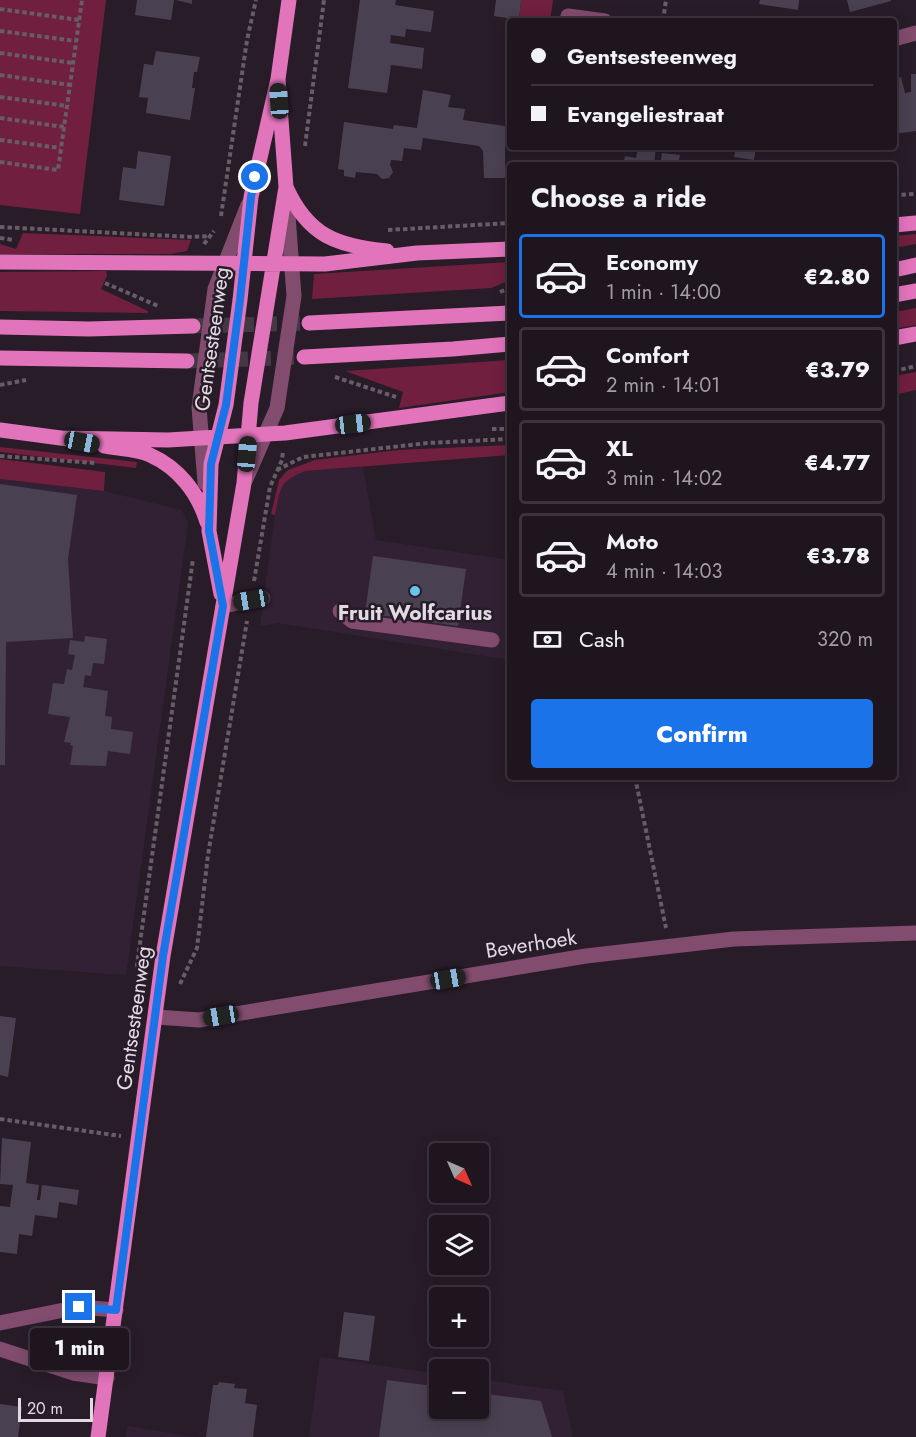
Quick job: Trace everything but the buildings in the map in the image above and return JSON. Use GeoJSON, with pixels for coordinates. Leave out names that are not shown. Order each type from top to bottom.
{"type":"FeatureCollection","features":[{"type":"Feature","properties":{"kind":"main road","name":"Gentsesteenweg"},"geometry":{"type":"LineString","coordinates":[[223,606],[209,531],[211,464],[226,405],[251,197],[278,79],[289,0]]}},
{"type":"Feature","properties":{"kind":"main road","name":"Gentsesteenweg"},"geometry":{"type":"LineString","coordinates":[[98,1437],[163,956],[244,483],[252,391],[286,187],[278,79]]}},
{"type":"Feature","properties":{"kind":"main road"},"geometry":{"type":"LineString","coordinates":[[286,187],[300,212],[316,229],[331,238],[350,246],[417,253]]}},
{"type":"Feature","properties":{"kind":"main road"},"geometry":{"type":"LineString","coordinates":[[897,225],[916,223]]}},
{"type":"Feature","properties":{"kind":"main road"},"geometry":{"type":"LineString","coordinates":[[0,262],[325,264],[417,253],[507,249]]}},
{"type":"Feature","properties":{"kind":"main road"},"geometry":{"type":"LineString","coordinates":[[897,269],[916,265]]}},
{"type":"Feature","properties":{"kind":"main road"},"geometry":{"type":"LineString","coordinates":[[897,294],[916,291]]}},
{"type":"Feature","properties":{"kind":"main road"},"geometry":{"type":"LineString","coordinates":[[309,323],[507,314]]}},
{"type":"Feature","properties":{"kind":"main road"},"geometry":{"type":"LineString","coordinates":[[0,327],[89,329],[193,326]]}},
{"type":"Feature","properties":{"kind":"main road"},"geometry":{"type":"LineString","coordinates":[[897,337],[916,334]]}},
{"type":"Feature","properties":{"kind":"main road"},"geometry":{"type":"LineString","coordinates":[[304,357],[507,344]]}},
{"type":"Feature","properties":{"kind":"main road"},"geometry":{"type":"LineString","coordinates":[[0,358],[187,361]]}},
{"type":"Feature","properties":{"kind":"main road"},"geometry":{"type":"LineString","coordinates":[[60,438],[168,440],[266,434],[507,403]]}},
{"type":"Feature","properties":{"kind":"main road"},"geometry":{"type":"LineString","coordinates":[[0,430],[60,438],[149,455],[178,473],[194,492],[209,531]]}},
{"type":"Feature","properties":{"kind":"street"},"geometry":{"type":"LineString","coordinates":[[568,16],[583,18]]}},
{"type":"Feature","properties":{"kind":"street"},"geometry":{"type":"LineString","coordinates":[[897,38],[916,33]]}},
{"type":"Feature","properties":{"kind":"street"},"geometry":{"type":"LineString","coordinates":[[244,483],[277,408],[294,296],[286,187]]}},
{"type":"Feature","properties":{"kind":"street"},"geometry":{"type":"LineString","coordinates":[[209,531],[199,407],[216,289],[251,197]]}},
{"type":"Feature","properties":{"kind":"street"},"geometry":{"type":"LineString","coordinates":[[223,606],[257,599]]}},
{"type":"Feature","properties":{"kind":"street"},"geometry":{"type":"LineString","coordinates":[[340,611],[352,621],[492,640]]}},
{"type":"Feature","properties":{"kind":"street","name":"Beverhoek"},"geometry":{"type":"LineString","coordinates":[[156,1017],[199,1020],[586,956],[670,946],[734,939],[916,933]]}},
{"type":"Feature","properties":{"kind":"street"},"geometry":{"type":"LineString","coordinates":[[0,1323],[79,1307],[116,1310]]}},
{"type":"Feature","properties":{"kind":"street"},"geometry":{"type":"LineString","coordinates":[[0,1349],[73,1373],[107,1378]]}},
{"type":"Feature","properties":{"kind":"path"},"geometry":{"type":"LineString","coordinates":[[0,162],[58,170],[82,0]]}},
{"type":"Feature","properties":{"kind":"path"},"geometry":{"type":"LineString","coordinates":[[220,219],[247,40],[256,0]]}},
{"type":"Feature","properties":{"kind":"path"},"geometry":{"type":"LineString","coordinates":[[303,156],[324,0]]}},
{"type":"Feature","properties":{"kind":"path"},"geometry":{"type":"LineString","coordinates":[[663,18],[666,0]]}},
{"type":"Feature","properties":{"kind":"path"},"geometry":{"type":"LineString","coordinates":[[0,9],[79,20]]}},
{"type":"Feature","properties":{"kind":"path"},"geometry":{"type":"LineString","coordinates":[[0,31],[76,41]]}},
{"type":"Feature","properties":{"kind":"path"},"geometry":{"type":"LineString","coordinates":[[0,53],[73,63]]}},
{"type":"Feature","properties":{"kind":"path"},"geometry":{"type":"LineString","coordinates":[[0,75],[70,85]]}},
{"type":"Feature","properties":{"kind":"path"},"geometry":{"type":"LineString","coordinates":[[0,97],[67,106]]}},
{"type":"Feature","properties":{"kind":"path"},"geometry":{"type":"LineString","coordinates":[[0,118],[64,127]]}},
{"type":"Feature","properties":{"kind":"path"},"geometry":{"type":"LineString","coordinates":[[0,140],[60,148]]}},
{"type":"Feature","properties":{"kind":"path"},"geometry":{"type":"LineString","coordinates":[[897,195],[916,194]]}},
{"type":"Feature","properties":{"kind":"path"},"geometry":{"type":"LineString","coordinates":[[384,230],[507,223]]}},
{"type":"Feature","properties":{"kind":"path"},"geometry":{"type":"LineString","coordinates":[[0,227],[192,237],[212,236]]}},
{"type":"Feature","properties":{"kind":"path"},"geometry":{"type":"LineString","coordinates":[[0,238],[17,242]]}},
{"type":"Feature","properties":{"kind":"path"},"geometry":{"type":"LineString","coordinates":[[105,283],[147,303],[166,307]]}},
{"type":"Feature","properties":{"kind":"path"},"geometry":{"type":"LineString","coordinates":[[897,370],[916,366]]}},
{"type":"Feature","properties":{"kind":"path"},"geometry":{"type":"LineString","coordinates":[[329,375],[400,399]]}},
{"type":"Feature","properties":{"kind":"path"},"geometry":{"type":"LineString","coordinates":[[492,429],[507,429]]}},
{"type":"Feature","properties":{"kind":"path"},"geometry":{"type":"LineString","coordinates":[[276,470],[303,457],[428,443],[507,439]]}},
{"type":"Feature","properties":{"kind":"path"},"geometry":{"type":"LineString","coordinates":[[0,456],[104,464]]}},
{"type":"Feature","properties":{"kind":"path"},"geometry":{"type":"LineString","coordinates":[[156,1017],[182,982],[196,948],[208,855],[257,599],[273,479]]}},
{"type":"Feature","properties":{"kind":"path"},"geometry":{"type":"LineString","coordinates":[[141,976],[137,965],[194,553]]}},
{"type":"Feature","properties":{"kind":"path"},"geometry":{"type":"LineString","coordinates":[[636,780],[670,946]]}},
{"type":"Feature","properties":{"kind":"path"},"geometry":{"type":"LineString","coordinates":[[0,1119],[139,1138]]}},
{"type":"Feature","properties":{"kind":"path"},"geometry":{"type":"LineString","coordinates":[[47,1365],[62,1337],[58,1311]]}},
{"type":"Feature","properties":{"kind":"shaded area"},"geometry":{"type":"Polygon","coordinates":[[[0,0],[106,0],[80,214],[0,205],[0,0]]]}},
{"type":"Feature","properties":{"kind":"shaded area"},"geometry":{"type":"Polygon","coordinates":[[[521,0],[553,0],[550,18],[519,18],[521,0]]]}},
{"type":"Feature","properties":{"kind":"shaded area"},"geometry":{"type":"Polygon","coordinates":[[[23,233],[191,240],[187,251],[171,254],[0,254],[0,244],[16,249],[23,233]]]}},
{"type":"Feature","properties":{"kind":"shaded area"},"geometry":{"type":"Polygon","coordinates":[[[916,234],[916,244],[897,247],[897,236],[916,234]]]}},
{"type":"Feature","properties":{"kind":"shaded area"},"geometry":{"type":"Polygon","coordinates":[[[507,262],[507,281],[491,288],[312,299],[314,274],[507,262]]]}},
{"type":"Feature","properties":{"kind":"shaded area"},"geometry":{"type":"Polygon","coordinates":[[[106,271],[107,276],[101,289],[148,313],[0,311],[0,272],[106,271]]]}},
{"type":"Feature","properties":{"kind":"shaded area"},"geometry":{"type":"Polygon","coordinates":[[[916,308],[916,325],[897,328],[897,311],[916,308]]]}},
{"type":"Feature","properties":{"kind":"shaded area"},"geometry":{"type":"Polygon","coordinates":[[[507,360],[507,392],[399,408],[403,392],[345,371],[507,360]]]}},
{"type":"Feature","properties":{"kind":"shaded area"},"geometry":{"type":"Polygon","coordinates":[[[916,372],[916,390],[897,394],[897,375],[916,372]]]}},
{"type":"Feature","properties":{"kind":"shaded area"},"geometry":{"type":"Polygon","coordinates":[[[507,445],[507,455],[305,471],[285,483],[280,492],[275,515],[271,514],[279,480],[288,470],[315,460],[398,450],[507,445]]]}},
{"type":"Feature","properties":{"kind":"shaded area"},"geometry":{"type":"Polygon","coordinates":[[[0,447],[137,462],[136,468],[0,452],[0,447]]]}},
{"type":"Feature","properties":{"kind":"shaded area"},"geometry":{"type":"Polygon","coordinates":[[[0,459],[105,472],[104,491],[0,479],[0,459]]]}},
{"type":"Feature","properties":{"kind":"shaded area"},"geometry":{"type":"Polygon","coordinates":[[[363,467],[376,540],[507,560],[507,660],[278,623],[260,626],[280,490],[288,478],[305,471],[363,467]]]}},
{"type":"Feature","properties":{"kind":"shaded area"},"geometry":{"type":"Polygon","coordinates":[[[0,479],[104,491],[182,510],[188,523],[126,975],[0,966],[0,479]]]}},
{"type":"Feature","properties":{"kind":"shaded area"},"geometry":{"type":"Polygon","coordinates":[[[320,1357],[429,1373],[429,1419],[489,1419],[489,1380],[563,1391],[573,1437],[309,1437],[320,1357]]]}},
{"type":"Feature","properties":{"kind":"shaded area"},"geometry":{"type":"Polygon","coordinates":[[[128,1426],[187,1436],[198,1437],[126,1437],[128,1426]]]}},
{"type":"Feature","properties":{"kind":"tunnel"},"geometry":{"type":"LineString","coordinates":[[193,326],[309,323]]}},
{"type":"Feature","properties":{"kind":"tunnel"},"geometry":{"type":"LineString","coordinates":[[187,361],[304,357]]}},
{"type":"Feature","properties":{"kind":"place","name":"Fruit Wolfcarius"},"geometry":{"type":"Point","coordinates":[415,591]}},
{"type":"Feature","properties":{"kind":"route"},"geometry":{"type":"LineString","coordinates":[[79,1307],[116,1310],[163,956],[223,606],[209,531],[211,464],[226,405],[255,177]]}}]}
